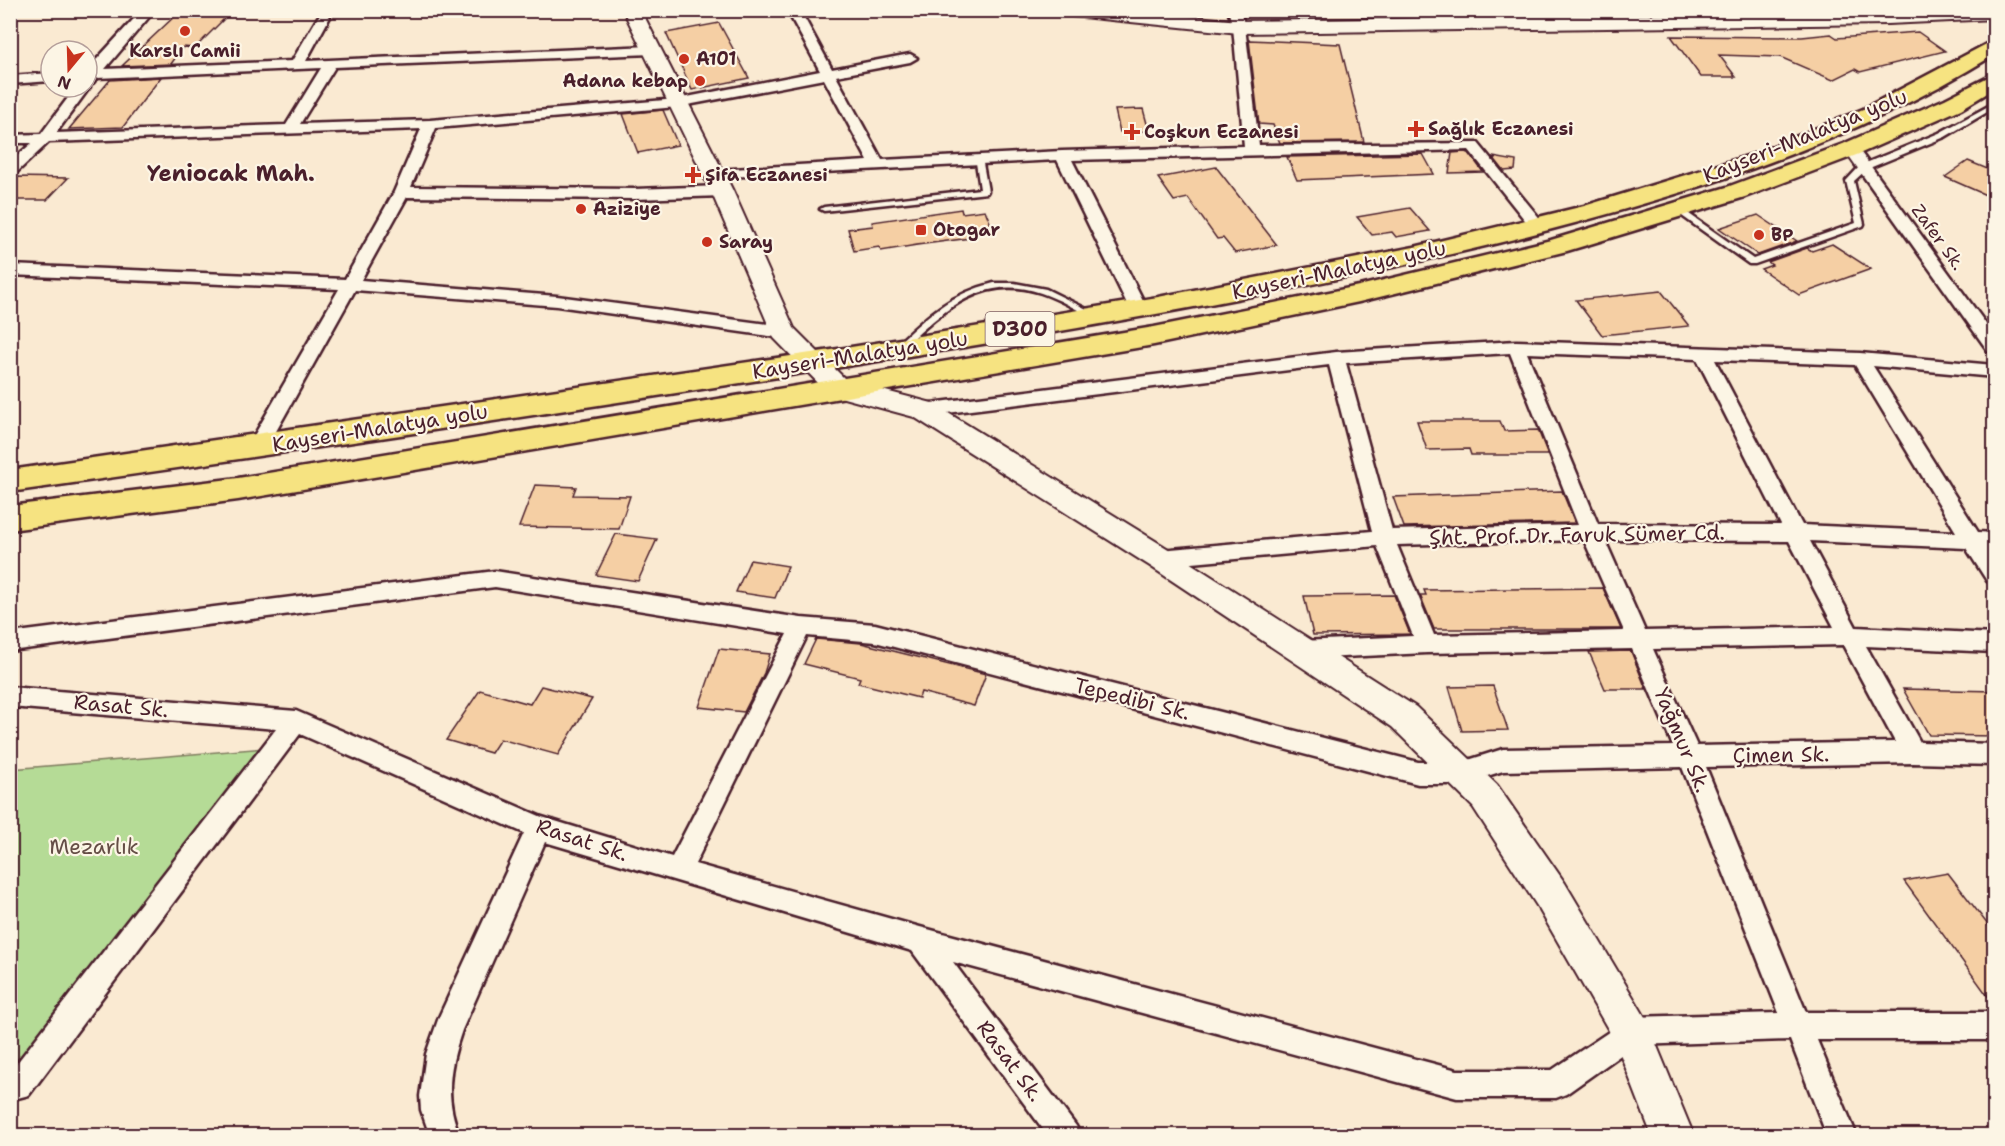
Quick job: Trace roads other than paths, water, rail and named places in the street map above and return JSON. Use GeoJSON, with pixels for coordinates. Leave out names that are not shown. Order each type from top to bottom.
{"type":"FeatureCollection","features":[{"type":"Feature","properties":{"kind":"highway","name":"Kayseri-Malatya yolu"},"geometry":{"type":"LineString","coordinates":[[10,480],[258,446],[812,363],[1138,310],[1348,270],[1538,226],[1697,180],[1785,148],[1923,88],[1995,46]]}},
{"type":"Feature","properties":{"kind":"highway","name":"Kayseri-Malatya yolu"},"geometry":{"type":"LineString","coordinates":[[10,518],[238,489],[1154,336],[1359,294],[1558,246],[1857,158],[1995,80]]}},
{"type":"Feature","properties":{"kind":"street"},"geometry":{"type":"LineString","coordinates":[[99,65],[149,10]]}},
{"type":"Feature","properties":{"kind":"street"},"geometry":{"type":"LineString","coordinates":[[632,10],[718,183],[783,332],[838,388],[923,410],[1160,558],[1404,717],[1485,796],[1552,896],[1631,1030],[1673,1136]]}},
{"type":"Feature","properties":{"kind":"street"},"geometry":{"type":"LineString","coordinates":[[793,10],[830,74],[876,162]]}},
{"type":"Feature","properties":{"kind":"street"},"geometry":{"type":"LineString","coordinates":[[1073,11],[1236,19],[1995,14]]}},
{"type":"Feature","properties":{"kind":"street"},"geometry":{"type":"LineString","coordinates":[[1884,15],[1995,30]]}},
{"type":"Feature","properties":{"kind":"street"},"geometry":{"type":"LineString","coordinates":[[297,65],[324,17]]}},
{"type":"Feature","properties":{"kind":"street"},"geometry":{"type":"LineString","coordinates":[[1236,19],[1252,149]]}},
{"type":"Feature","properties":{"kind":"street"},"geometry":{"type":"LineString","coordinates":[[99,75],[651,50]]}},
{"type":"Feature","properties":{"kind":"street"},"geometry":{"type":"LineString","coordinates":[[10,139],[430,124],[677,103],[910,58]]}},
{"type":"Feature","properties":{"kind":"street"},"geometry":{"type":"LineString","coordinates":[[291,128],[331,63]]}},
{"type":"Feature","properties":{"kind":"street"},"geometry":{"type":"LineString","coordinates":[[10,80],[39,78]]}},
{"type":"Feature","properties":{"kind":"street"},"geometry":{"type":"LineString","coordinates":[[10,171],[45,138],[74,99]]}},
{"type":"Feature","properties":{"kind":"street"},"geometry":{"type":"LineString","coordinates":[[258,446],[402,192],[430,124]]}},
{"type":"Feature","properties":{"kind":"street"},"geometry":{"type":"LineString","coordinates":[[402,192],[634,194],[876,162],[1252,149],[1473,146],[1538,226]]}},
{"type":"Feature","properties":{"kind":"street"},"geometry":{"type":"LineString","coordinates":[[1062,155],[1138,310]]}},
{"type":"Feature","properties":{"kind":"street","name":"Zafer Sk."},"geometry":{"type":"LineString","coordinates":[[1857,158],[1995,347]]}},
{"type":"Feature","properties":{"kind":"street"},"geometry":{"type":"LineString","coordinates":[[10,270],[350,284],[557,301],[783,332]]}},
{"type":"Feature","properties":{"kind":"street"},"geometry":{"type":"LineString","coordinates":[[923,410],[1336,358],[1516,347],[1860,358],[1995,371]]}},
{"type":"Feature","properties":{"kind":"street","name":"Yağmur Sk."},"geometry":{"type":"LineString","coordinates":[[1516,347],[1591,531],[1690,758],[1842,1136]]}},
{"type":"Feature","properties":{"kind":"street"},"geometry":{"type":"LineString","coordinates":[[1703,354],[1849,636],[1913,752]]}},
{"type":"Feature","properties":{"kind":"street"},"geometry":{"type":"LineString","coordinates":[[1336,358],[1384,538],[1427,644]]}},
{"type":"Feature","properties":{"kind":"street"},"geometry":{"type":"LineString","coordinates":[[1860,358],[1995,575]]}},
{"type":"Feature","properties":{"kind":"street","name":"Şht. Prof. Dr. Faruk Sümer Cd."},"geometry":{"type":"LineString","coordinates":[[1160,558],[1384,538],[1591,531],[1797,533],[1973,538],[1995,541]]}},
{"type":"Feature","properties":{"kind":"street","name":"Tepedibi Sk."},"geometry":{"type":"LineString","coordinates":[[10,642],[495,579],[801,627],[875,633],[1418,773],[1462,773]]}},
{"type":"Feature","properties":{"kind":"street"},"geometry":{"type":"LineString","coordinates":[[678,871],[801,627]]}},
{"type":"Feature","properties":{"kind":"street"},"geometry":{"type":"LineString","coordinates":[[1300,650],[1427,644],[1641,642],[1849,636],[1995,643]]}},
{"type":"Feature","properties":{"kind":"street","name":"Rasat Sk."},"geometry":{"type":"LineString","coordinates":[[10,697],[296,721],[539,828],[678,871],[920,940],[1066,1136]]}},
{"type":"Feature","properties":{"kind":"street"},"geometry":{"type":"LineString","coordinates":[[10,1086],[19,1085],[296,721]]}},
{"type":"Feature","properties":{"kind":"street","name":"Çimen Sk."},"geometry":{"type":"LineString","coordinates":[[1462,773],[1503,760],[1913,752],[1995,755]]}},
{"type":"Feature","properties":{"kind":"street"},"geometry":{"type":"LineString","coordinates":[[445,1136],[440,1127],[433,1095],[437,1061],[448,1027],[539,828]]}},
{"type":"Feature","properties":{"kind":"street"},"geometry":{"type":"LineString","coordinates":[[920,940],[1457,1084],[1556,1084],[1631,1030],[1799,1026],[1995,1026]]}},
{"type":"Feature","properties":{"kind":"lane"},"geometry":{"type":"LineString","coordinates":[[1680,211],[1752,262],[1860,224],[1850,181],[1857,158],[1942,135],[1995,105]]}},
{"type":"Feature","properties":{"kind":"lane"},"geometry":{"type":"LineString","coordinates":[[824,210],[984,192],[978,159]]}},
{"type":"Feature","properties":{"kind":"lane"},"geometry":{"type":"LineString","coordinates":[[897,349],[945,304],[974,290],[1006,286],[1036,289],[1098,316]]}},
{"type":"Feature","properties":{"kind":"place","name":"Karslı Camii"},"geometry":{"type":"Point","coordinates":[185,31]}},
{"type":"Feature","properties":{"kind":"place","name":"A101"},"geometry":{"type":"Point","coordinates":[684,59]}},
{"type":"Feature","properties":{"kind":"place","name":"Adana kebap"},"geometry":{"type":"Point","coordinates":[700,81]}},
{"type":"Feature","properties":{"kind":"place","name":"Sağlık Eczanesi"},"geometry":{"type":"Point","coordinates":[1416,129]}},
{"type":"Feature","properties":{"kind":"place","name":"Coşkun Eczanesi"},"geometry":{"type":"Point","coordinates":[1132,132]}},
{"type":"Feature","properties":{"kind":"place","name":"Şifa Eczanesi"},"geometry":{"type":"Point","coordinates":[693,175]}},
{"type":"Feature","properties":{"kind":"place","name":"Aziziye"},"geometry":{"type":"Point","coordinates":[581,209]}},
{"type":"Feature","properties":{"kind":"place","name":"Otogar"},"geometry":{"type":"Point","coordinates":[921,230]}},
{"type":"Feature","properties":{"kind":"place","name":"BP"},"geometry":{"type":"Point","coordinates":[1759,235]}},
{"type":"Feature","properties":{"kind":"place","name":"Saray"},"geometry":{"type":"Point","coordinates":[707,242]}},
{"type":"Feature","properties":{"kind":"district","name":"Yeniocak Mah."},"geometry":{"type":"Point","coordinates":[231,173]}},
{"type":"Feature","properties":{"kind":"park label","name":"Mezarlık"},"geometry":{"type":"Point","coordinates":[94,847]}}]}
